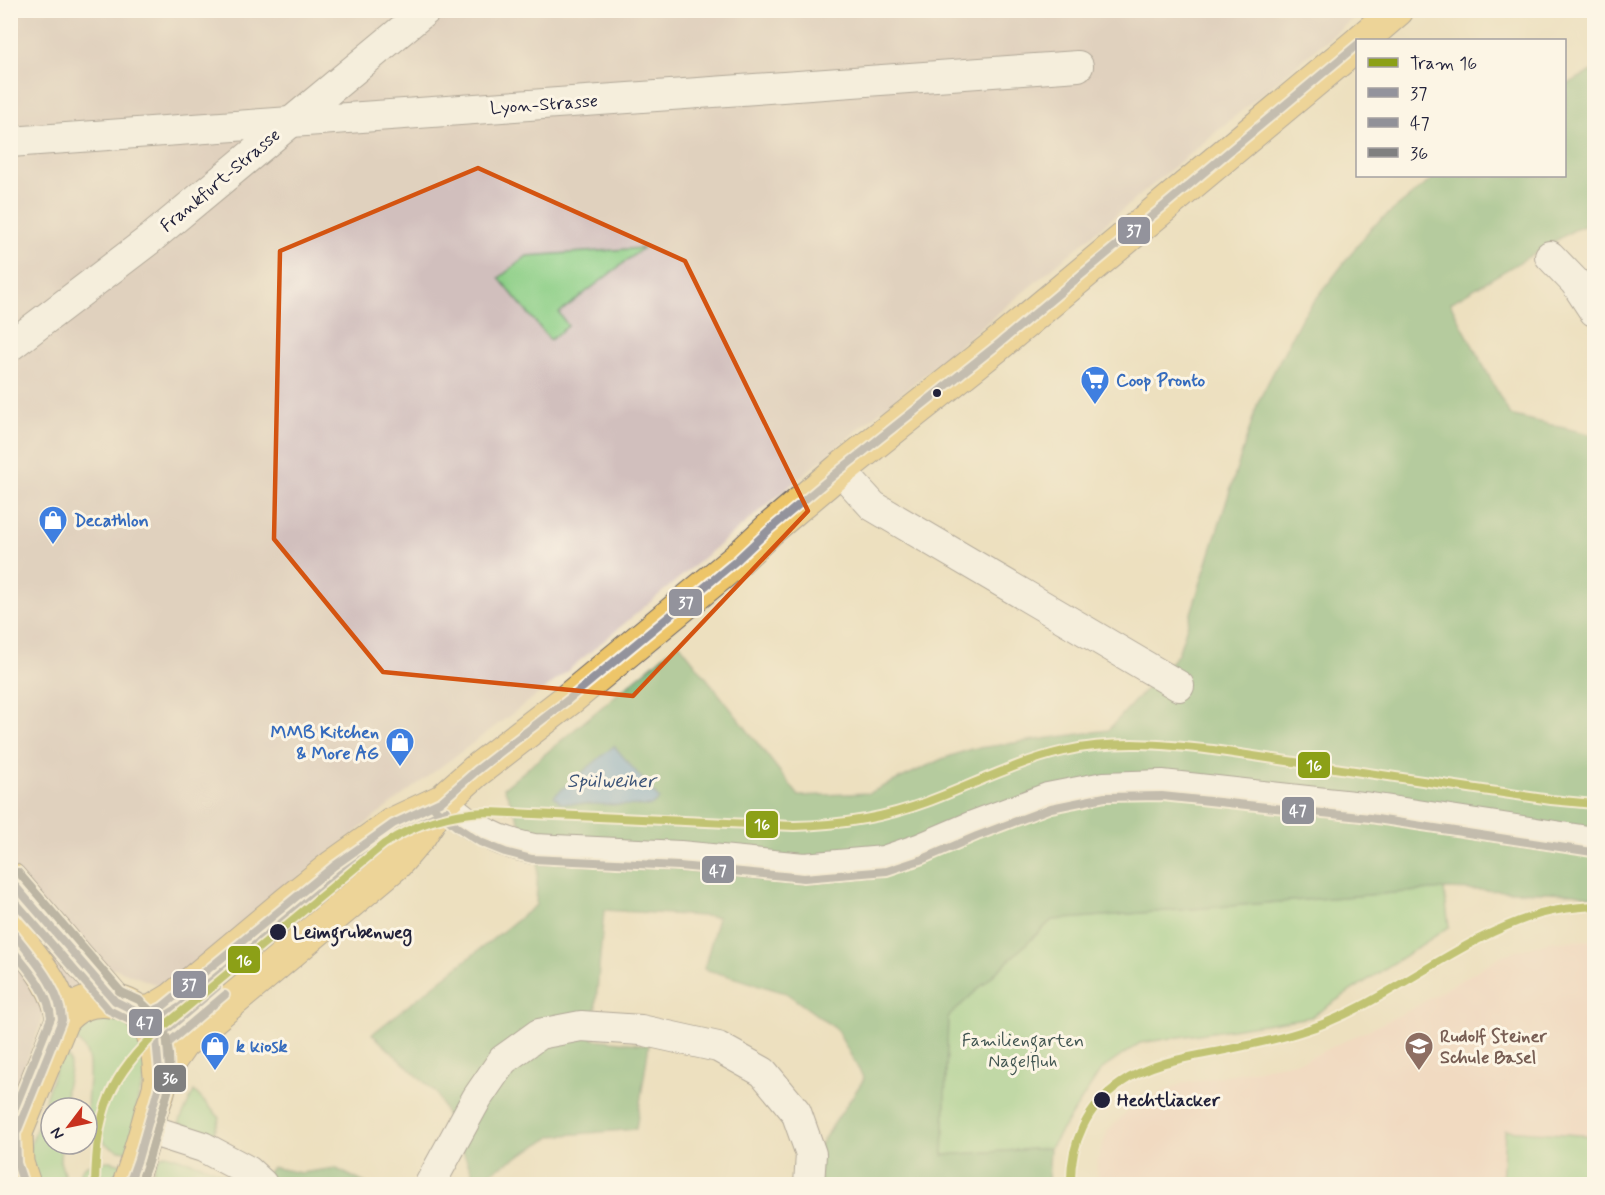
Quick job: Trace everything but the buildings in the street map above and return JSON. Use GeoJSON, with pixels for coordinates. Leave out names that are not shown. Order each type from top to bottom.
{"type":"FeatureCollection","features":[{"type":"Feature","properties":{"kind":"main road"},"geometry":{"type":"LineString","coordinates":[[1363,39],[1397,10]]}},
{"type":"Feature","properties":{"kind":"main road"},"geometry":{"type":"LineString","coordinates":[[24,1185],[13,1140],[53,1039],[68,1013],[91,1001],[153,1011],[173,999],[289,902],[364,844],[393,824],[442,801],[476,771],[655,628],[840,470],[1004,339],[1356,46]]}},
{"type":"Feature","properties":{"kind":"main road"},"geometry":{"type":"LineString","coordinates":[[129,1185],[160,1082],[168,1063],[182,1043],[396,863],[426,827],[442,801]]}},
{"type":"Feature","properties":{"kind":"main road"},"geometry":{"type":"LineString","coordinates":[[10,879],[127,1007],[149,1023],[156,1039],[160,1082]]}},
{"type":"Feature","properties":{"kind":"main road"},"geometry":{"type":"LineString","coordinates":[[46,920],[15,935],[56,993],[62,1020]]}},
{"type":"Feature","properties":{"kind":"street","name":"Frankfurt-Strasse"},"geometry":{"type":"LineString","coordinates":[[10,346],[148,240],[426,10]]}},
{"type":"Feature","properties":{"kind":"street","name":"Lyon-Strasse"},"geometry":{"type":"LineString","coordinates":[[10,142],[1078,66]]}},
{"type":"Feature","properties":{"kind":"street"},"geometry":{"type":"LineString","coordinates":[[1550,256],[1575,282],[1594,311]]}},
{"type":"Feature","properties":{"kind":"street"},"geometry":{"type":"LineString","coordinates":[[840,470],[873,506],[1179,686]]}},
{"type":"Feature","properties":{"kind":"street"},"geometry":{"type":"LineString","coordinates":[[442,801],[467,823],[495,838],[517,846],[534,849],[680,856],[804,867],[884,861],[1048,798],[1104,787],[1151,785],[1371,808],[1594,842]]}},
{"type":"Feature","properties":{"kind":"street"},"geometry":{"type":"LineString","coordinates":[[429,1185],[477,1098],[503,1060],[539,1034],[581,1026],[640,1030],[718,1047],[763,1072],[796,1112],[812,1154],[809,1185]]}},
{"type":"Feature","properties":{"kind":"street"},"geometry":{"type":"LineString","coordinates":[[147,1129],[203,1147],[248,1171],[261,1185]]}},
{"type":"Feature","properties":{"kind":"highlighted area"},"geometry":{"type":"Polygon","coordinates":[[[478,168],[685,261],[808,511],[633,696],[383,672],[274,539],[280,251],[478,168]]]}},
{"type":"Feature","properties":{"kind":"shaded area"},"geometry":{"type":"Polygon","coordinates":[[[11,11],[1362,11],[548,687],[339,845],[167,989],[114,968],[64,996],[46,1010],[11,1102],[11,11]]]}},
{"type":"Feature","properties":{"kind":"shaded area","name":"Rudolf Steiner Schule Basel"},"geometry":{"type":"Polygon","coordinates":[[[1594,940],[1594,1184],[1097,1184],[1097,1162],[1108,1131],[1132,1106],[1181,1084],[1305,1060],[1412,1009],[1503,955],[1549,942],[1594,940]]]}},
{"type":"Feature","properties":{"kind":"green space"},"geometry":{"type":"Polygon","coordinates":[[[1594,70],[1594,222],[1574,230],[1450,303],[1510,415],[1594,435],[1594,897],[1574,893],[1444,889],[1052,920],[948,1017],[943,1155],[1050,1148],[1048,1184],[820,1184],[819,1146],[864,1079],[836,1029],[786,993],[704,969],[718,917],[604,910],[593,1039],[649,1045],[636,1129],[553,1136],[476,1181],[437,1094],[372,1034],[536,905],[538,863],[504,788],[679,643],[799,796],[869,793],[942,759],[971,749],[1108,730],[1178,654],[1258,402],[1302,317],[1372,227],[1435,177],[1566,177],[1566,84],[1594,70]]]}},
{"type":"Feature","properties":{"kind":"green space"},"geometry":{"type":"Polygon","coordinates":[[[643,248],[559,313],[568,326],[550,340],[499,278],[527,256],[643,248]]]}},
{"type":"Feature","properties":{"kind":"green space","name":"Familiengarten Nagelfluh"},"geometry":{"type":"Polygon","coordinates":[[[1444,889],[1449,927],[1311,1017],[1140,1043],[1101,1070],[1050,1148],[943,1155],[948,1017],[1052,920],[1444,889]]]}},
{"type":"Feature","properties":{"kind":"green space"},"geometry":{"type":"Polygon","coordinates":[[[95,1011],[137,1025],[148,1067],[138,1099],[131,1151],[109,1146],[99,1135],[99,1096],[87,1096],[89,1065],[87,1054],[82,1045],[73,1037],[68,1038],[68,1027],[95,1011]]]}},
{"type":"Feature","properties":{"kind":"green space"},"geometry":{"type":"Polygon","coordinates":[[[62,1050],[70,1063],[66,1096],[46,1096],[62,1050]]]}},
{"type":"Feature","properties":{"kind":"green space"},"geometry":{"type":"Polygon","coordinates":[[[194,1091],[220,1118],[213,1135],[179,1123],[194,1091]]]}},
{"type":"Feature","properties":{"kind":"green space"},"geometry":{"type":"Polygon","coordinates":[[[39,1122],[39,1156],[60,1156],[67,1184],[35,1184],[28,1151],[39,1122]]]}},
{"type":"Feature","properties":{"kind":"green space"},"geometry":{"type":"Polygon","coordinates":[[[1505,1130],[1594,1136],[1594,1184],[1502,1184],[1505,1130]]]}},
{"type":"Feature","properties":{"kind":"green space"},"geometry":{"type":"Polygon","coordinates":[[[166,1154],[213,1169],[237,1184],[149,1184],[156,1162],[166,1154]]]}},
{"type":"Feature","properties":{"kind":"green space"},"geometry":{"type":"Polygon","coordinates":[[[110,1161],[128,1165],[121,1184],[78,1184],[80,1172],[87,1165],[110,1161]]]}},
{"type":"Feature","properties":{"kind":"green space"},"geometry":{"type":"Polygon","coordinates":[[[272,1167],[301,1173],[335,1168],[367,1184],[260,1184],[272,1167]]]}},
{"type":"Feature","properties":{"kind":"water","name":"Spülweiher"},"geometry":{"type":"Polygon","coordinates":[[[614,746],[659,799],[651,806],[561,803],[554,796],[614,746]]]}},
{"type":"Feature","properties":{"kind":"tram line","name":"16"},"geometry":{"type":"LineString","coordinates":[[95,1184],[99,1135],[109,1097],[129,1062],[144,1045],[384,844],[408,830],[434,820],[460,814],[488,812],[794,826],[828,824],[862,820],[911,808],[1012,767],[1064,751],[1119,744],[1213,750],[1551,800],[1594,804]]}},
{"type":"Feature","properties":{"kind":"tram line"},"geometry":{"type":"LineString","coordinates":[[1589,813],[1594,814]]}},
{"type":"Feature","properties":{"kind":"tram line","name":"16"},"geometry":{"type":"LineString","coordinates":[[1071,1184],[1071,1169],[1077,1140],[1090,1114],[1109,1092],[1133,1076],[1171,1061],[1300,1032],[1362,1006],[1478,939],[1509,925],[1547,912],[1594,906]]}},
{"type":"Feature","properties":{"kind":"transit line","name":"37"},"geometry":{"type":"LineString","coordinates":[[10,880],[115,1001],[139,1013],[162,1007],[334,866],[393,824],[442,801],[476,771],[569,699],[736,561],[840,470],[996,346],[1356,46]]}},
{"type":"Feature","properties":{"kind":"transit line","name":"47"},"geometry":{"type":"LineString","coordinates":[[435,809],[480,842],[532,859],[679,866],[804,878],[887,871],[1051,808],[1105,797],[1162,796],[1370,818],[1592,852]]}},
{"type":"Feature","properties":{"kind":"transit line","name":"47"},"geometry":{"type":"LineString","coordinates":[[10,896],[109,1010],[135,1023],[157,1021],[180,1007],[340,874],[398,833],[446,811]]}},
{"type":"Feature","properties":{"kind":"transit line","name":"36"},"geometry":{"type":"LineString","coordinates":[[18,872],[123,994]]}},
{"type":"Feature","properties":{"kind":"transit line","name":"37"},"geometry":{"type":"LineString","coordinates":[[12,931],[50,984],[56,995],[62,1020],[16,1134],[17,1163],[24,1184]]}},
{"type":"Feature","properties":{"kind":"transit line","name":"47"},"geometry":{"type":"LineString","coordinates":[[10,947],[41,989],[51,1018],[10,1120]]}},
{"type":"Feature","properties":{"kind":"transit line","name":"37"},"geometry":{"type":"LineString","coordinates":[[129,1184],[160,1082],[156,1039],[217,987]]}},
{"type":"Feature","properties":{"kind":"transit line","name":"36"},"geometry":{"type":"LineString","coordinates":[[119,991],[139,1000],[157,1017],[166,1036],[169,1054],[170,1084],[140,1184]]}},
{"type":"Feature","properties":{"kind":"transit line","name":"47"},"geometry":{"type":"LineString","coordinates":[[140,1184],[170,1084],[167,1044],[225,995]]}},
{"type":"Feature","properties":{"kind":"place","name":"Coop Pronto"},"geometry":{"type":"Point","coordinates":[1095,406]}},
{"type":"Feature","properties":{"kind":"place","name":"Decathlon"},"geometry":{"type":"Point","coordinates":[53,546]}},
{"type":"Feature","properties":{"kind":"place","name":"MMB Kitchen & More AG"},"geometry":{"type":"Point","coordinates":[400,768]}},
{"type":"Feature","properties":{"kind":"place","name":"Leimgrubenweg"},"geometry":{"type":"Point","coordinates":[278,932]}},
{"type":"Feature","properties":{"kind":"place","name":"k kiosk"},"geometry":{"type":"Point","coordinates":[215,1072]}},
{"type":"Feature","properties":{"kind":"place","name":"Rudolf Steiner Schule Basel"},"geometry":{"type":"Point","coordinates":[1419,1072]}},
{"type":"Feature","properties":{"kind":"place","name":"Hechtliacker"},"geometry":{"type":"Point","coordinates":[1102,1100]}}]}
